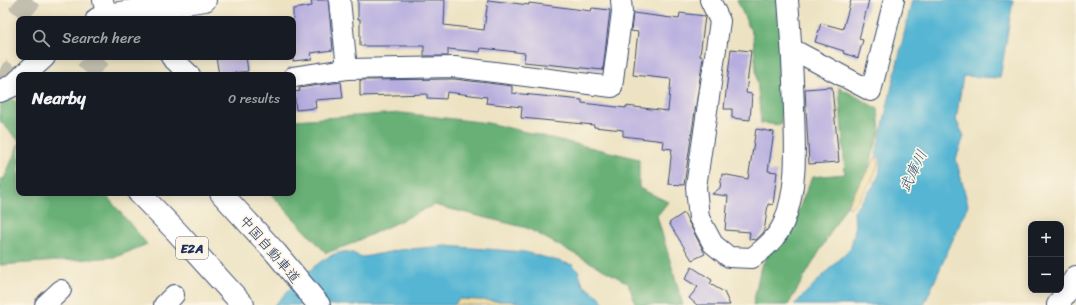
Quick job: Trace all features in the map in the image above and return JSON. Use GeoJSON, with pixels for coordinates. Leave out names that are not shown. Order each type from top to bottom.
{"type":"FeatureCollection","features":[{"type":"Feature","properties":{"kind":"main road"},"geometry":{"type":"LineString","coordinates":[[112,13],[205,0]]}},
{"type":"Feature","properties":{"kind":"main road"},"geometry":{"type":"LineString","coordinates":[[27,72],[41,60]]}},
{"type":"Feature","properties":{"kind":"main road"},"geometry":{"type":"LineString","coordinates":[[0,91],[16,83]]}},
{"type":"Feature","properties":{"kind":"main road","name":"E2A"},"geometry":{"type":"LineString","coordinates":[[142,196],[243,305]]}},
{"type":"Feature","properties":{"kind":"main road","name":"中国自動車道"},"geometry":{"type":"LineString","coordinates":[[225,196],[319,305]]}},
{"type":"Feature","properties":{"kind":"main road"},"geometry":{"type":"LineString","coordinates":[[1058,305],[1076,277]]}},
{"type":"Feature","properties":{"kind":"street"},"geometry":{"type":"LineString","coordinates":[[340,0],[347,69]]}},
{"type":"Feature","properties":{"kind":"street"},"geometry":{"type":"LineString","coordinates":[[296,77],[347,69],[455,67],[612,87],[622,12],[621,0]]}},
{"type":"Feature","properties":{"kind":"street"},"geometry":{"type":"LineString","coordinates":[[710,0],[720,21],[696,187],[699,218],[713,244],[729,257],[752,258],[768,245],[783,224],[792,198],[795,168],[792,48],[788,0]]}},
{"type":"Feature","properties":{"kind":"street"},"geometry":{"type":"LineString","coordinates":[[792,48],[871,91],[894,0]]}},
{"type":"Feature","properties":{"kind":"street"},"geometry":{"type":"LineString","coordinates":[[174,60],[187,72]]}},
{"type":"Feature","properties":{"kind":"street"},"geometry":{"type":"LineString","coordinates":[[45,305],[61,290]]}},
{"type":"Feature","properties":{"kind":"green space"},"geometry":{"type":"Polygon","coordinates":[[[737,0],[780,0],[783,65],[781,125],[761,123],[753,36],[737,0]]]}},
{"type":"Feature","properties":{"kind":"green space"},"geometry":{"type":"Polygon","coordinates":[[[839,87],[878,109],[880,131],[869,167],[788,305],[753,305],[761,266],[798,211],[812,177],[845,174],[839,87]]]}},
{"type":"Feature","properties":{"kind":"green space"},"geometry":{"type":"Polygon","coordinates":[[[10,97],[16,102],[16,138],[0,121],[0,106],[10,97]]]}},
{"type":"Feature","properties":{"kind":"green space"},"geometry":{"type":"Polygon","coordinates":[[[402,113],[488,123],[639,159],[639,188],[668,202],[657,216],[683,305],[636,305],[628,283],[527,228],[434,205],[351,244],[326,253],[273,196],[296,196],[296,120],[402,113]]]}},
{"type":"Feature","properties":{"kind":"green space"},"geometry":{"type":"Polygon","coordinates":[[[16,150],[16,196],[107,196],[147,244],[116,257],[0,265],[0,179],[4,179],[16,150]]]}},
{"type":"Feature","properties":{"kind":"sand"},"geometry":{"type":"Polygon","coordinates":[[[876,157],[879,162],[872,180],[858,200],[850,208],[847,205],[876,157]]]}},
{"type":"Feature","properties":{"kind":"sand"},"geometry":{"type":"Polygon","coordinates":[[[459,299],[519,302],[529,305],[453,305],[459,299]]]}},
{"type":"Feature","properties":{"kind":"water","name":"武庫川"},"geometry":{"type":"Polygon","coordinates":[[[912,0],[1013,0],[1000,78],[963,76],[956,120],[964,136],[956,159],[968,205],[924,305],[794,305],[851,247],[855,229],[854,211],[874,185],[879,175],[881,160],[876,155],[912,0]]]}},
{"type":"Feature","properties":{"kind":"water"},"geometry":{"type":"Polygon","coordinates":[[[446,246],[525,252],[573,265],[578,270],[583,285],[600,297],[604,305],[529,305],[519,302],[460,299],[453,305],[274,305],[308,271],[329,256],[349,252],[364,257],[399,250],[446,246]]]}},
{"type":"Feature","properties":{"kind":"building"},"geometry":{"type":"Polygon","coordinates":[[[311,0],[328,0],[333,50],[311,53],[312,59],[293,61],[296,60],[296,16],[293,16],[293,9],[312,6],[311,0]]]}},
{"type":"Feature","properties":{"kind":"building"},"geometry":{"type":"Polygon","coordinates":[[[358,0],[445,0],[444,25],[484,30],[488,0],[529,5],[529,3],[591,11],[592,8],[610,10],[603,70],[524,62],[525,53],[481,48],[480,52],[448,49],[448,56],[424,56],[424,46],[360,46],[358,0]]]}},
{"type":"Feature","properties":{"kind":"building"},"geometry":{"type":"Polygon","coordinates":[[[851,0],[869,0],[859,39],[863,40],[858,58],[843,53],[844,51],[815,42],[821,23],[843,29],[851,0]]]}},
{"type":"Feature","properties":{"kind":"building"},"geometry":{"type":"Polygon","coordinates":[[[633,13],[679,19],[680,13],[705,16],[700,56],[703,57],[684,185],[668,184],[672,149],[663,148],[664,141],[623,136],[623,130],[594,127],[594,125],[521,118],[522,107],[486,103],[487,97],[447,92],[446,99],[427,98],[427,94],[360,96],[360,80],[454,79],[512,86],[512,93],[582,100],[582,103],[668,111],[671,79],[633,75],[638,32],[631,31],[633,13]]]}},
{"type":"Feature","properties":{"kind":"building"},"geometry":{"type":"Polygon","coordinates":[[[731,49],[751,51],[746,93],[752,94],[750,120],[732,118],[732,109],[724,109],[731,49]]]}},
{"type":"Feature","properties":{"kind":"building"},"geometry":{"type":"Polygon","coordinates":[[[216,60],[246,60],[248,71],[218,72],[216,60]]]}},
{"type":"Feature","properties":{"kind":"building"},"geometry":{"type":"Polygon","coordinates":[[[341,82],[343,98],[315,100],[316,108],[296,110],[296,92],[300,91],[299,88],[341,82]]]}},
{"type":"Feature","properties":{"kind":"building"},"geometry":{"type":"Polygon","coordinates":[[[832,87],[839,162],[809,164],[805,89],[832,87]]]}},
{"type":"Feature","properties":{"kind":"building"},"geometry":{"type":"Polygon","coordinates":[[[756,129],[774,132],[768,171],[777,172],[773,205],[768,204],[764,232],[756,240],[749,239],[750,232],[725,230],[728,196],[712,194],[720,188],[722,174],[748,179],[756,129]]]}},
{"type":"Feature","properties":{"kind":"building"},"geometry":{"type":"Polygon","coordinates":[[[684,213],[705,254],[692,260],[669,223],[684,213]]]}},
{"type":"Feature","properties":{"kind":"building"},"geometry":{"type":"Polygon","coordinates":[[[692,267],[712,280],[710,284],[724,292],[730,305],[697,305],[689,298],[698,287],[685,279],[692,267]]]}},
{"type":"Feature","properties":{"kind":"tunnel"},"geometry":{"type":"LineString","coordinates":[[16,0],[35,16]]}},
{"type":"Feature","properties":{"kind":"tunnel"},"geometry":{"type":"LineString","coordinates":[[88,60],[101,72]]}},
{"type":"Feature","properties":{"kind":"tunnel"},"geometry":{"type":"LineString","coordinates":[[0,69],[16,82]]}}]}
